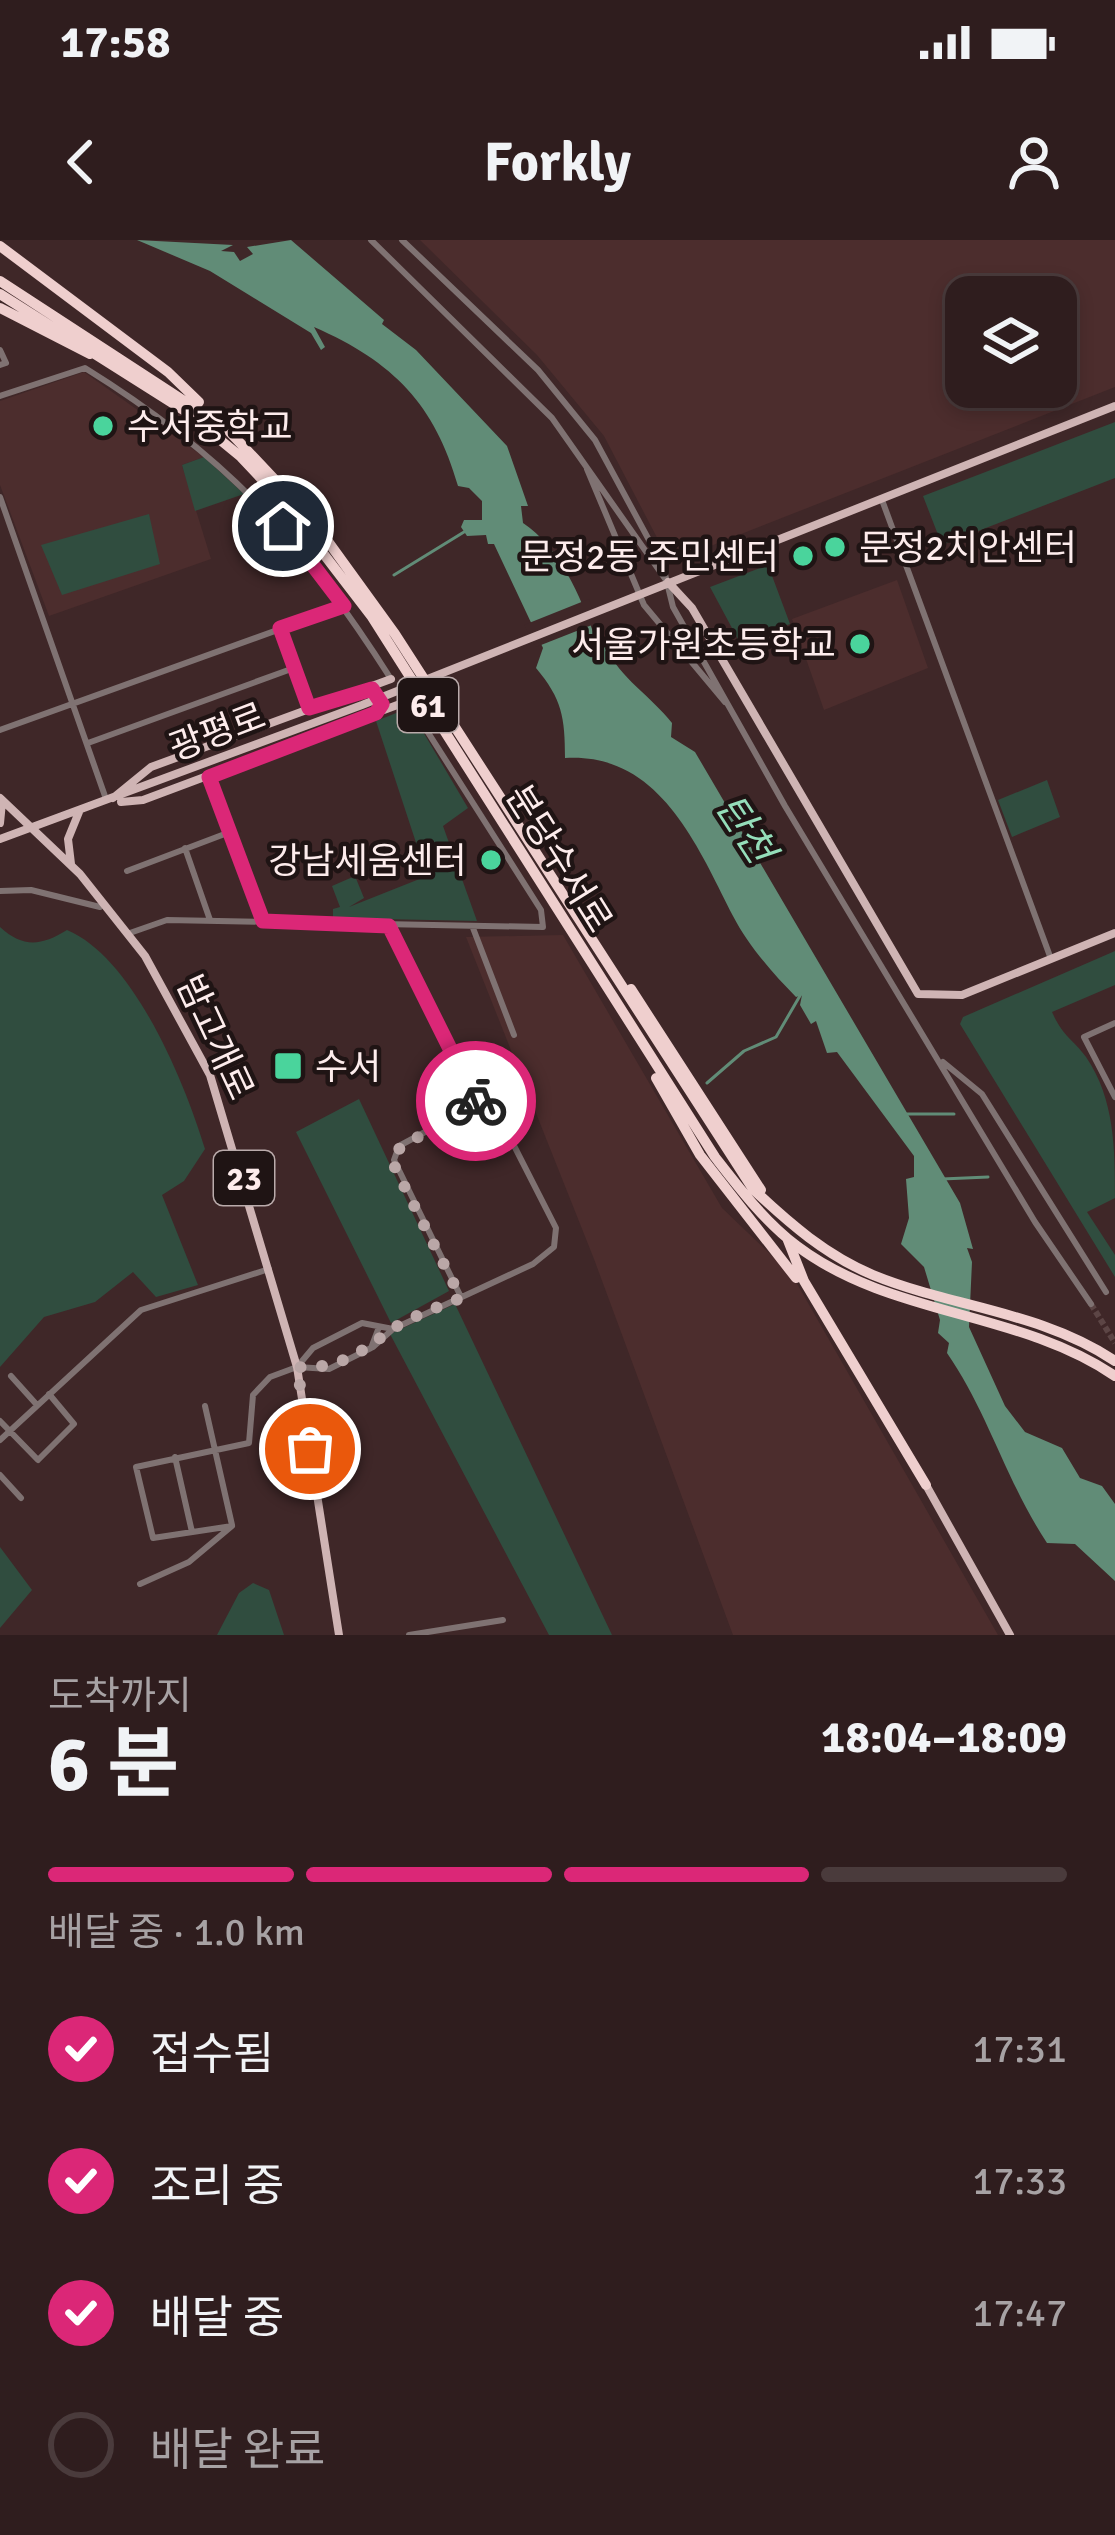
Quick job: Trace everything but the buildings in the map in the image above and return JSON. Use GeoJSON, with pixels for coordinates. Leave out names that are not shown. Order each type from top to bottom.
{"type":"FeatureCollection","features":[{"type":"Feature","properties":{"kind":"highway"},"geometry":{"type":"LineString","coordinates":[[0,246],[168,372],[227,430]]}},
{"type":"Feature","properties":{"kind":"highway","name":"분당수서로"},"geometry":{"type":"LineString","coordinates":[[0,280],[227,430],[352,570],[597,948],[681,1105],[754,1190],[824,1250],[886,1280],[1048,1325],[1115,1361]]}},
{"type":"Feature","properties":{"kind":"highway","name":"분당수서로"},"geometry":{"type":"LineString","coordinates":[[0,294],[110,361],[241,458],[334,562],[681,1105],[770,1222],[824,1263],[903,1297],[1036,1333],[1115,1376]]}},
{"type":"Feature","properties":{"kind":"highway"},"geometry":{"type":"LineString","coordinates":[[0,308],[76,350],[110,361]]}},
{"type":"Feature","properties":{"kind":"highway"},"geometry":{"type":"LineString","coordinates":[[597,948],[653,1021],[777,1215],[804,1282],[926,1485]]}},
{"type":"Feature","properties":{"kind":"highway"},"geometry":{"type":"LineString","coordinates":[[681,1105],[725,1190],[791,1271],[926,1485]]}},
{"type":"Feature","properties":{"kind":"main road","name":"광평로"},"geometry":{"type":"LineString","coordinates":[[0,839],[362,705],[1115,406]]}},
{"type":"Feature","properties":{"kind":"main road"},"geometry":{"type":"LineString","coordinates":[[668,582],[692,608],[912,988],[926,998],[943,999],[1115,932]]}},
{"type":"Feature","properties":{"kind":"main road"},"geometry":{"type":"LineString","coordinates":[[677,613],[692,608]]}},
{"type":"Feature","properties":{"kind":"main road"},"geometry":{"type":"LineString","coordinates":[[107,802],[151,767],[391,679]]}},
{"type":"Feature","properties":{"kind":"main road"},"geometry":{"type":"LineString","coordinates":[[357,691],[378,693],[382,704],[376,713]]}},
{"type":"Feature","properties":{"kind":"main road"},"geometry":{"type":"LineString","coordinates":[[107,802],[143,800],[408,701]]}},
{"type":"Feature","properties":{"kind":"main road"},"geometry":{"type":"LineString","coordinates":[[0,823],[1,799]]}},
{"type":"Feature","properties":{"kind":"main road","name":"밤고개로"},"geometry":{"type":"LineString","coordinates":[[1,799],[72,866],[100,907],[128,934],[200,1052],[297,1367],[339,1635]]}},
{"type":"Feature","properties":{"kind":"main road"},"geometry":{"type":"LineString","coordinates":[[72,866],[68,838],[79,812]]}},
{"type":"Feature","properties":{"kind":"main road"},"geometry":{"type":"LineString","coordinates":[[926,1485],[1010,1635]]}},
{"type":"Feature","properties":{"kind":"street"},"geometry":{"type":"LineString","coordinates":[[371,240],[508,370],[581,454],[644,554],[668,582]]}},
{"type":"Feature","properties":{"kind":"street"},"geometry":{"type":"LineString","coordinates":[[402,240],[538,370],[595,440],[668,582],[677,613],[936,1056],[1090,1304]]}},
{"type":"Feature","properties":{"kind":"street"},"geometry":{"type":"LineString","coordinates":[[0,350],[6,362],[0,365]]}},
{"type":"Feature","properties":{"kind":"street"},"geometry":{"type":"LineString","coordinates":[[0,396],[86,368],[222,464],[283,526],[344,606],[391,679]]}},
{"type":"Feature","properties":{"kind":"street"},"geometry":{"type":"LineString","coordinates":[[581,454],[644,605],[733,710]]}},
{"type":"Feature","properties":{"kind":"street"},"geometry":{"type":"LineString","coordinates":[[0,497],[107,802]]}},
{"type":"Feature","properties":{"kind":"street"},"geometry":{"type":"LineString","coordinates":[[880,497],[1052,959]]}},
{"type":"Feature","properties":{"kind":"street"},"geometry":{"type":"LineString","coordinates":[[0,530],[11,527]]}},
{"type":"Feature","properties":{"kind":"street"},"geometry":{"type":"LineString","coordinates":[[0,730],[344,606]]}},
{"type":"Feature","properties":{"kind":"street","name":"광평로"},"geometry":{"type":"LineString","coordinates":[[280,628],[309,708]]}},
{"type":"Feature","properties":{"kind":"street"},"geometry":{"type":"LineString","coordinates":[[88,743],[294,668]]}},
{"type":"Feature","properties":{"kind":"street"},"geometry":{"type":"LineString","coordinates":[[128,934],[150,923],[210,920],[536,929],[546,922],[408,701]]}},
{"type":"Feature","properties":{"kind":"street"},"geometry":{"type":"LineString","coordinates":[[209,777],[263,921]]}},
{"type":"Feature","properties":{"kind":"street"},"geometry":{"type":"LineString","coordinates":[[127,871],[230,832]]}},
{"type":"Feature","properties":{"kind":"street"},"geometry":{"type":"LineString","coordinates":[[185,848],[210,920]]}},
{"type":"Feature","properties":{"kind":"street"},"geometry":{"type":"LineString","coordinates":[[0,891],[31,890],[100,907]]}},
{"type":"Feature","properties":{"kind":"street"},"geometry":{"type":"LineString","coordinates":[[232,1526],[153,1538],[136,1467],[249,1443],[255,1390],[276,1372],[297,1367],[329,1369],[371,1348],[393,1329],[542,1259],[554,1247],[557,1235],[505,1128],[477,1104],[389,926]]}},
{"type":"Feature","properties":{"kind":"street"},"geometry":{"type":"LineString","coordinates":[[473,928],[514,1035]]}},
{"type":"Feature","properties":{"kind":"street"},"geometry":{"type":"LineString","coordinates":[[1115,1023],[1084,1036],[1115,1097]]}},
{"type":"Feature","properties":{"kind":"street"},"geometry":{"type":"LineString","coordinates":[[936,1056],[982,1094],[1106,1292]]}},
{"type":"Feature","properties":{"kind":"street"},"geometry":{"type":"LineString","coordinates":[[461,1298],[395,1168],[394,1152],[477,1104]]}},
{"type":"Feature","properties":{"kind":"street"},"geometry":{"type":"LineString","coordinates":[[0,1440],[146,1308],[270,1269]]}},
{"type":"Feature","properties":{"kind":"street"},"geometry":{"type":"LineString","coordinates":[[297,1367],[314,1348],[362,1323],[393,1329]]}},
{"type":"Feature","properties":{"kind":"street"},"geometry":{"type":"LineString","coordinates":[[371,1348],[379,1327]]}},
{"type":"Feature","properties":{"kind":"street"},"geometry":{"type":"LineString","coordinates":[[11,1376],[37,1405]]}},
{"type":"Feature","properties":{"kind":"street"},"geometry":{"type":"LineString","coordinates":[[0,1420],[38,1460],[74,1424],[49,1394]]}},
{"type":"Feature","properties":{"kind":"street"},"geometry":{"type":"LineString","coordinates":[[206,1406],[232,1526]]}},
{"type":"Feature","properties":{"kind":"street"},"geometry":{"type":"LineString","coordinates":[[175,1457],[192,1532]]}},
{"type":"Feature","properties":{"kind":"street"},"geometry":{"type":"LineString","coordinates":[[0,1474],[21,1498]]}},
{"type":"Feature","properties":{"kind":"street"},"geometry":{"type":"LineString","coordinates":[[140,1584],[189,1562],[232,1526]]}},
{"type":"Feature","properties":{"kind":"street"},"geometry":{"type":"LineString","coordinates":[[409,1635],[503,1619]]}},
{"type":"Feature","properties":{"kind":"shaded area","name":"탄천"},"geometry":{"type":"Polygon","coordinates":[[[137,240],[233,245],[221,251],[234,252],[240,261],[253,254],[247,247],[291,240],[416,350],[507,446],[528,506],[521,506],[523,523],[567,573],[596,640],[616,644],[607,649],[613,659],[672,723],[671,737],[695,752],[960,1203],[973,1249],[967,1248],[972,1262],[969,1327],[1005,1406],[1025,1432],[1062,1448],[1080,1478],[1102,1486],[1115,1504],[1115,1581],[1075,1544],[1047,1543],[947,1353],[949,1343],[938,1333],[940,1320],[924,1267],[901,1244],[909,1218],[906,1179],[914,1177],[914,1156],[837,1052],[827,1053],[816,1021],[811,1024],[800,1005],[802,995],[796,997],[746,938],[671,808],[626,770],[598,760],[565,758],[560,709],[536,668],[543,648],[494,544],[488,544],[486,535],[467,536],[461,527],[464,520],[482,520],[482,501],[469,488],[458,486],[423,409],[389,371],[367,355],[314,327],[325,347],[321,350],[311,333],[210,271],[137,240]]]}},
{"type":"Feature","properties":{"kind":"shaded area"},"geometry":{"type":"Polygon","coordinates":[[[420,240],[1115,240],[1115,387],[1077,402],[1077,276],[945,276],[945,408],[1062,408],[675,560],[665,553],[604,436],[537,355],[420,240]]]}},
{"type":"Feature","properties":{"kind":"shaded area"},"geometry":{"type":"Polygon","coordinates":[[[84,372],[204,457],[182,465],[211,559],[49,616],[0,485],[0,401],[84,372]]]}},
{"type":"Feature","properties":{"kind":"shaded area"},"geometry":{"type":"Polygon","coordinates":[[[1115,422],[1115,478],[942,545],[923,496],[1115,422]]]}},
{"type":"Feature","properties":{"kind":"shaded area"},"geometry":{"type":"Polygon","coordinates":[[[204,457],[244,494],[195,511],[182,465],[204,457]]]}},
{"type":"Feature","properties":{"kind":"shaded area"},"geometry":{"type":"Polygon","coordinates":[[[149,514],[160,564],[62,595],[41,545],[149,514]]]}},
{"type":"Feature","properties":{"kind":"shaded area"},"geometry":{"type":"Polygon","coordinates":[[[768,565],[790,624],[740,643],[710,587],[768,565]]]}},
{"type":"Feature","properties":{"kind":"shaded area","name":"서울가원초등학교"},"geometry":{"type":"Polygon","coordinates":[[[897,580],[928,668],[824,710],[792,619],[897,580]]]}},
{"type":"Feature","properties":{"kind":"shaded area"},"geometry":{"type":"Polygon","coordinates":[[[409,708],[468,808],[443,826],[477,921],[333,918],[333,909],[340,907],[332,886],[355,876],[364,898],[349,907],[427,876],[376,721],[409,708]]]}},
{"type":"Feature","properties":{"kind":"shaded area"},"geometry":{"type":"Polygon","coordinates":[[[1047,780],[1060,817],[1012,837],[998,800],[1047,780]]]}},
{"type":"Feature","properties":{"kind":"shaded area"},"geometry":{"type":"Polygon","coordinates":[[[0,927],[17,939],[32,942],[67,930],[114,967],[154,1025],[205,1149],[184,1181],[162,1195],[198,1285],[156,1297],[133,1272],[95,1302],[44,1317],[0,1367],[0,927]]]}},
{"type":"Feature","properties":{"kind":"shaded area"},"geometry":{"type":"Polygon","coordinates":[[[563,935],[722,1208],[792,1275],[998,1635],[733,1635],[594,1259],[466,937],[563,935]]]}},
{"type":"Feature","properties":{"kind":"shaded area"},"geometry":{"type":"Polygon","coordinates":[[[1115,951],[1115,985],[1052,1012],[1096,1073],[1108,1107],[1115,1198],[1087,1212],[1115,1255],[1115,1277],[960,1024],[963,1017],[1115,951]]]}},
{"type":"Feature","properties":{"kind":"shaded area"},"geometry":{"type":"Polygon","coordinates":[[[359,1099],[449,1291],[391,1323],[296,1132],[359,1099]]]}},
{"type":"Feature","properties":{"kind":"shaded area"},"geometry":{"type":"Polygon","coordinates":[[[455,1304],[612,1635],[549,1635],[390,1334],[455,1304]]]}},
{"type":"Feature","properties":{"kind":"shaded area"},"geometry":{"type":"Polygon","coordinates":[[[0,1547],[32,1590],[0,1628],[0,1547]]]}},
{"type":"Feature","properties":{"kind":"shaded area"},"geometry":{"type":"Polygon","coordinates":[[[253,1583],[269,1590],[284,1635],[217,1635],[239,1593],[253,1583]]]}},
{"type":"Feature","properties":{"kind":"pier"},"geometry":{"type":"Polygon","coordinates":[[[589,599],[597,623],[536,647],[524,625],[589,599]]]}},
{"type":"Feature","properties":{"kind":"waterway"},"geometry":{"type":"LineString","coordinates":[[394,575],[464,532]]}},
{"type":"Feature","properties":{"kind":"waterway"},"geometry":{"type":"LineString","coordinates":[[707,1083],[744,1051],[776,1037],[801,994]]}},
{"type":"Feature","properties":{"kind":"waterway"},"geometry":{"type":"LineString","coordinates":[[907,1114],[954,1114]]}},
{"type":"Feature","properties":{"kind":"waterway"},"geometry":{"type":"LineString","coordinates":[[942,1179],[988,1177]]}},
{"type":"Feature","properties":{"kind":"tunnel"},"geometry":{"type":"LineString","coordinates":[[1091,1304],[1115,1343]]}},
{"type":"Feature","properties":{"kind":"way so far"},"geometry":{"type":"LineString","coordinates":[[310,1449],[297,1367],[329,1369],[371,1348],[393,1329],[461,1298],[395,1168],[394,1152],[476,1101]]}},
{"type":"Feature","properties":{"kind":"place","name":"수서중학교"},"geometry":{"type":"Point","coordinates":[103,426]}},
{"type":"Feature","properties":{"kind":"place","name":"문정2치안센터"},"geometry":{"type":"Point","coordinates":[835,547]}},
{"type":"Feature","properties":{"kind":"place","name":"문정2동 주민센터"},"geometry":{"type":"Point","coordinates":[803,556]}},
{"type":"Feature","properties":{"kind":"place","name":"서울가원초등학교"},"geometry":{"type":"Point","coordinates":[860,644]}},
{"type":"Feature","properties":{"kind":"place","name":"강남세움센터"},"geometry":{"type":"Point","coordinates":[491,860]}},
{"type":"Feature","properties":{"kind":"place","name":"수서"},"geometry":{"type":"Point","coordinates":[288,1066]}},
{"type":"Feature","properties":{"kind":"route"},"geometry":{"type":"LineString","coordinates":[[283,526],[344,606],[280,628],[309,708],[372,689],[382,704],[376,713],[209,777],[263,921],[389,926],[476,1101]]}}]}
